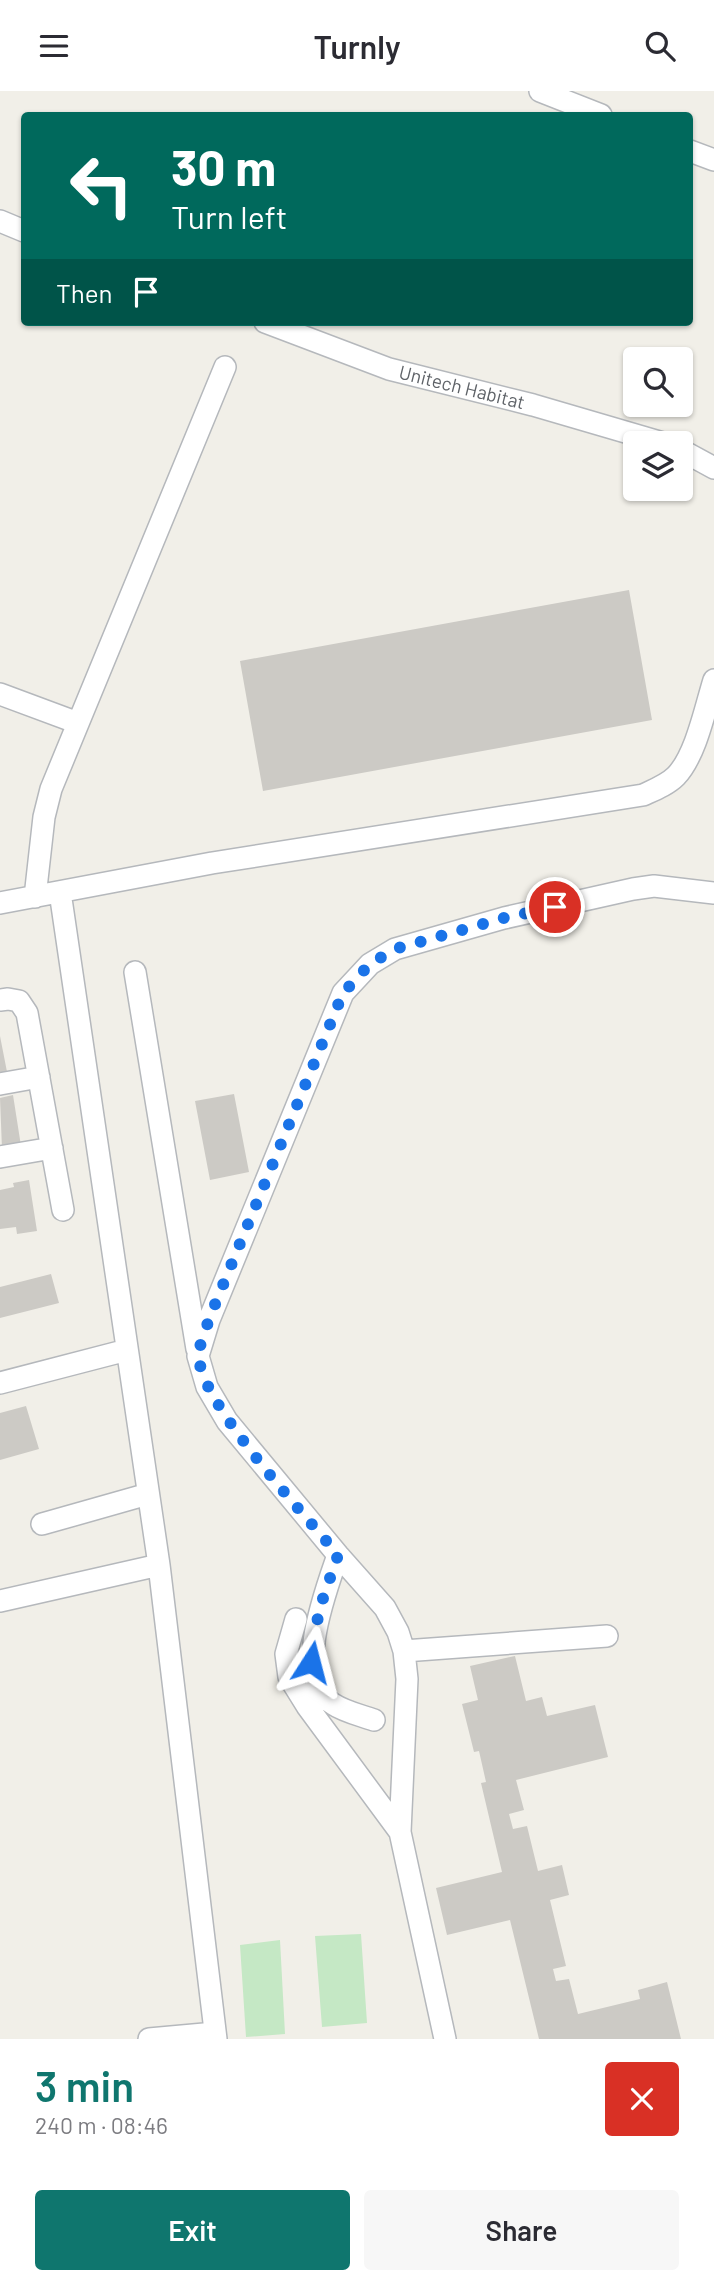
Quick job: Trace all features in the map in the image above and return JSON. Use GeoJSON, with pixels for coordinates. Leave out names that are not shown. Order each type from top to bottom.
{"type":"FeatureCollection","features":[{"type":"Feature","properties":{"kind":"street"},"geometry":{"type":"LineString","coordinates":[[540,91],[593,112]]}},
{"type":"Feature","properties":{"kind":"street"},"geometry":{"type":"LineString","coordinates":[[693,152],[714,160]]}},
{"type":"Feature","properties":{"kind":"street"},"geometry":{"type":"LineString","coordinates":[[0,221],[21,230]]}},
{"type":"Feature","properties":{"kind":"street","name":"Unitech Habitat"},"geometry":{"type":"LineString","coordinates":[[276,326],[389,369],[545,408],[623,431]]}},
{"type":"Feature","properties":{"kind":"street"},"geometry":{"type":"LineString","coordinates":[[35,897],[44,817],[51,789],[225,367]]}},
{"type":"Feature","properties":{"kind":"street"},"geometry":{"type":"LineString","coordinates":[[693,457],[714,468]]}},
{"type":"Feature","properties":{"kind":"street"},"geometry":{"type":"LineString","coordinates":[[0,902],[212,863],[643,795],[663,786],[676,776],[690,755],[714,680]]}},
{"type":"Feature","properties":{"kind":"street"},"geometry":{"type":"LineString","coordinates":[[0,694],[78,723]]}},
{"type":"Feature","properties":{"kind":"street"},"geometry":{"type":"LineString","coordinates":[[198,1356],[209,1319],[343,993],[370,964],[395,949],[504,918],[632,889],[654,886],[714,893]]}},
{"type":"Feature","properties":{"kind":"street"},"geometry":{"type":"LineString","coordinates":[[60,892],[159,1565],[215,2036],[149,2039]]}},
{"type":"Feature","properties":{"kind":"street"},"geometry":{"type":"LineString","coordinates":[[135,972],[198,1356],[207,1387],[227,1421],[385,1608],[398,1632],[404,1651],[407,1679],[400,1832],[445,2039]]}},
{"type":"Feature","properties":{"kind":"street"},"geometry":{"type":"LineString","coordinates":[[0,1000],[19,1001],[27,1013],[63,1210]]}},
{"type":"Feature","properties":{"kind":"street"},"geometry":{"type":"LineString","coordinates":[[0,1084],[39,1077]]}},
{"type":"Feature","properties":{"kind":"street"},"geometry":{"type":"LineString","coordinates":[[0,1157],[52,1148]]}},
{"type":"Feature","properties":{"kind":"street"},"geometry":{"type":"LineString","coordinates":[[0,1383],[127,1350]]}},
{"type":"Feature","properties":{"kind":"street"},"geometry":{"type":"LineString","coordinates":[[42,1524],[148,1494]]}},
{"type":"Feature","properties":{"kind":"street"},"geometry":{"type":"LineString","coordinates":[[338,1555],[319,1610],[311,1662],[319,1690],[331,1704],[374,1720]]}},
{"type":"Feature","properties":{"kind":"street"},"geometry":{"type":"LineString","coordinates":[[0,1601],[159,1565]]}},
{"type":"Feature","properties":{"kind":"street"},"geometry":{"type":"LineString","coordinates":[[296,1619],[286,1654],[289,1677],[307,1706],[400,1832]]}},
{"type":"Feature","properties":{"kind":"street"},"geometry":{"type":"LineString","coordinates":[[404,1651],[607,1636]]}},
{"type":"Feature","properties":{"kind":"green space"},"geometry":{"type":"Polygon","coordinates":[[[361,1934],[367,2023],[322,2027],[315,1936],[361,1934]]]}},
{"type":"Feature","properties":{"kind":"green space"},"geometry":{"type":"Polygon","coordinates":[[[280,1940],[285,2034],[246,2037],[240,1945],[280,1940]]]}},
{"type":"Feature","properties":{"kind":"building"},"geometry":{"type":"Polygon","coordinates":[[[629,590],[652,720],[263,791],[240,661],[629,590]]]}},
{"type":"Feature","properties":{"kind":"building"},"geometry":{"type":"Polygon","coordinates":[[[0,1036],[8,1077],[0,1078],[0,1036]]]}},
{"type":"Feature","properties":{"kind":"building"},"geometry":{"type":"Polygon","coordinates":[[[234,1094],[249,1172],[210,1180],[195,1101],[234,1094]]]}},
{"type":"Feature","properties":{"kind":"building"},"geometry":{"type":"Polygon","coordinates":[[[13,1095],[21,1146],[2,1149],[0,1098],[13,1095]]]}},
{"type":"Feature","properties":{"kind":"building"},"geometry":{"type":"Polygon","coordinates":[[[29,1180],[37,1231],[17,1234],[16,1227],[0,1229],[0,1190],[14,1187],[13,1183],[29,1180]]]}},
{"type":"Feature","properties":{"kind":"building"},"geometry":{"type":"Polygon","coordinates":[[[51,1274],[59,1303],[0,1318],[0,1287],[51,1274]]]}},
{"type":"Feature","properties":{"kind":"building"},"geometry":{"type":"Polygon","coordinates":[[[26,1406],[39,1449],[0,1460],[0,1413],[26,1406]]]}},
{"type":"Feature","properties":{"kind":"building"},"geometry":{"type":"Polygon","coordinates":[[[515,1656],[526,1701],[542,1697],[547,1716],[595,1705],[608,1757],[516,1780],[524,1810],[509,1814],[513,1829],[527,1826],[538,1871],[562,1865],[569,1895],[550,1900],[566,1966],[553,1969],[556,1981],[569,1979],[578,2014],[640,1999],[638,1990],[667,1982],[681,2039],[539,2039],[510,1920],[447,1935],[436,1888],[502,1872],[481,1783],[486,1782],[479,1751],[474,1752],[462,1704],[478,1700],[470,1666],[515,1656]]]}},
{"type":"Feature","properties":{"kind":"route"},"geometry":{"type":"LineString","coordinates":[[311,1662],[319,1610],[338,1555],[227,1421],[207,1387],[198,1356],[209,1319],[343,993],[370,964],[395,949],[504,918],[555,907]]}}]}
